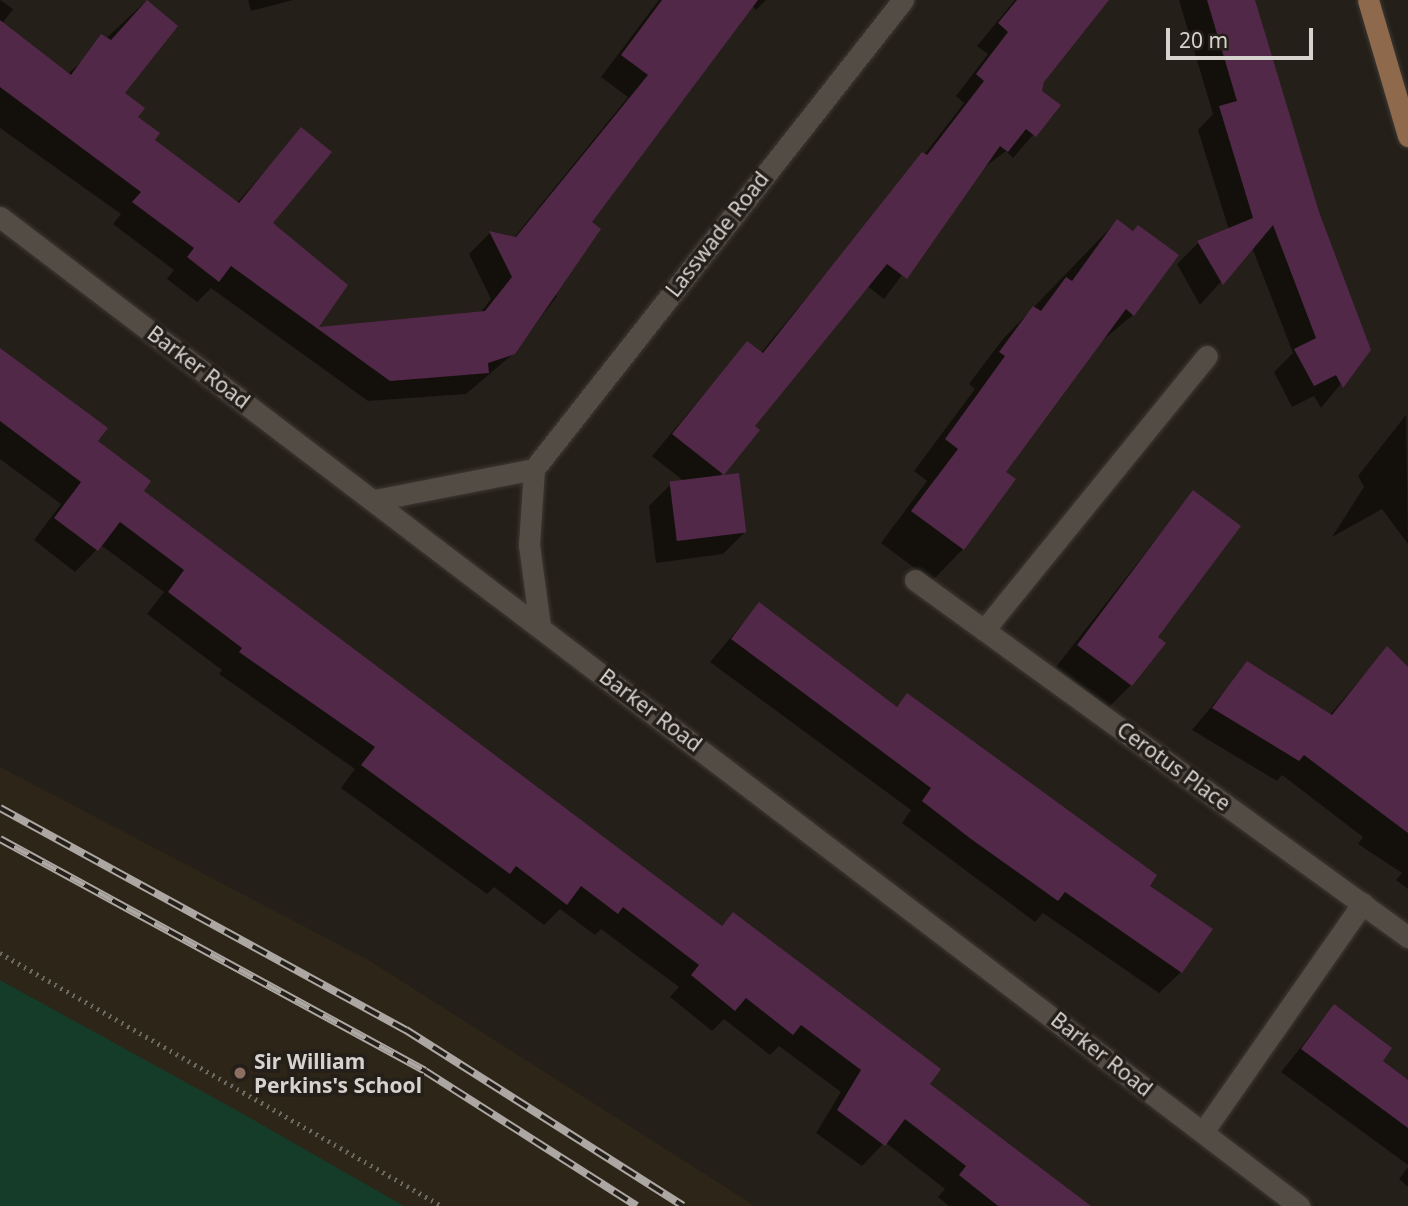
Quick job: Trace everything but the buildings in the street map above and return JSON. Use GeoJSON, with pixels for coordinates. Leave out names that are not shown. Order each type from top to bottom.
{"type":"FeatureCollection","features":[{"type":"Feature","properties":{"kind":"main road"},"geometry":{"type":"LineString","coordinates":[[1368,0],[1408,136]]}},
{"type":"Feature","properties":{"kind":"street","name":"Lasswade Road"},"geometry":{"type":"LineString","coordinates":[[534,469],[903,0]]}},
{"type":"Feature","properties":{"kind":"street","name":"Barker Road"},"geometry":{"type":"LineString","coordinates":[[0,217],[1299,1206]]}},
{"type":"Feature","properties":{"kind":"street"},"geometry":{"type":"LineString","coordinates":[[984,630],[1207,356]]}},
{"type":"Feature","properties":{"kind":"street"},"geometry":{"type":"LineString","coordinates":[[375,500],[534,469],[529,545],[540,626]]}},
{"type":"Feature","properties":{"kind":"street","name":"Cerotus Place"},"geometry":{"type":"LineString","coordinates":[[915,580],[1408,937]]}},
{"type":"Feature","properties":{"kind":"street"},"geometry":{"type":"LineString","coordinates":[[1203,1132],[1363,903]]}},
{"type":"Feature","properties":{"kind":"path"},"geometry":{"type":"LineString","coordinates":[[0,953],[442,1206]]}},
{"type":"Feature","properties":{"kind":"shaded area"},"geometry":{"type":"Polygon","coordinates":[[[0,767],[370,961],[755,1206],[404,1206],[0,980],[0,767]]]}},
{"type":"Feature","properties":{"kind":"green space"},"geometry":{"type":"Polygon","coordinates":[[[0,980],[238,1111],[404,1206],[0,1206],[0,980]]]}},
{"type":"Feature","properties":{"kind":"railway"},"geometry":{"type":"LineString","coordinates":[[0,808],[406,1030],[683,1206]]}},
{"type":"Feature","properties":{"kind":"railway"},"geometry":{"type":"LineString","coordinates":[[0,839],[425,1071],[637,1206]]}},
{"type":"Feature","properties":{"kind":"place","name":"Sir William Perkins's School"},"geometry":{"type":"Point","coordinates":[240,1073]}}]}
